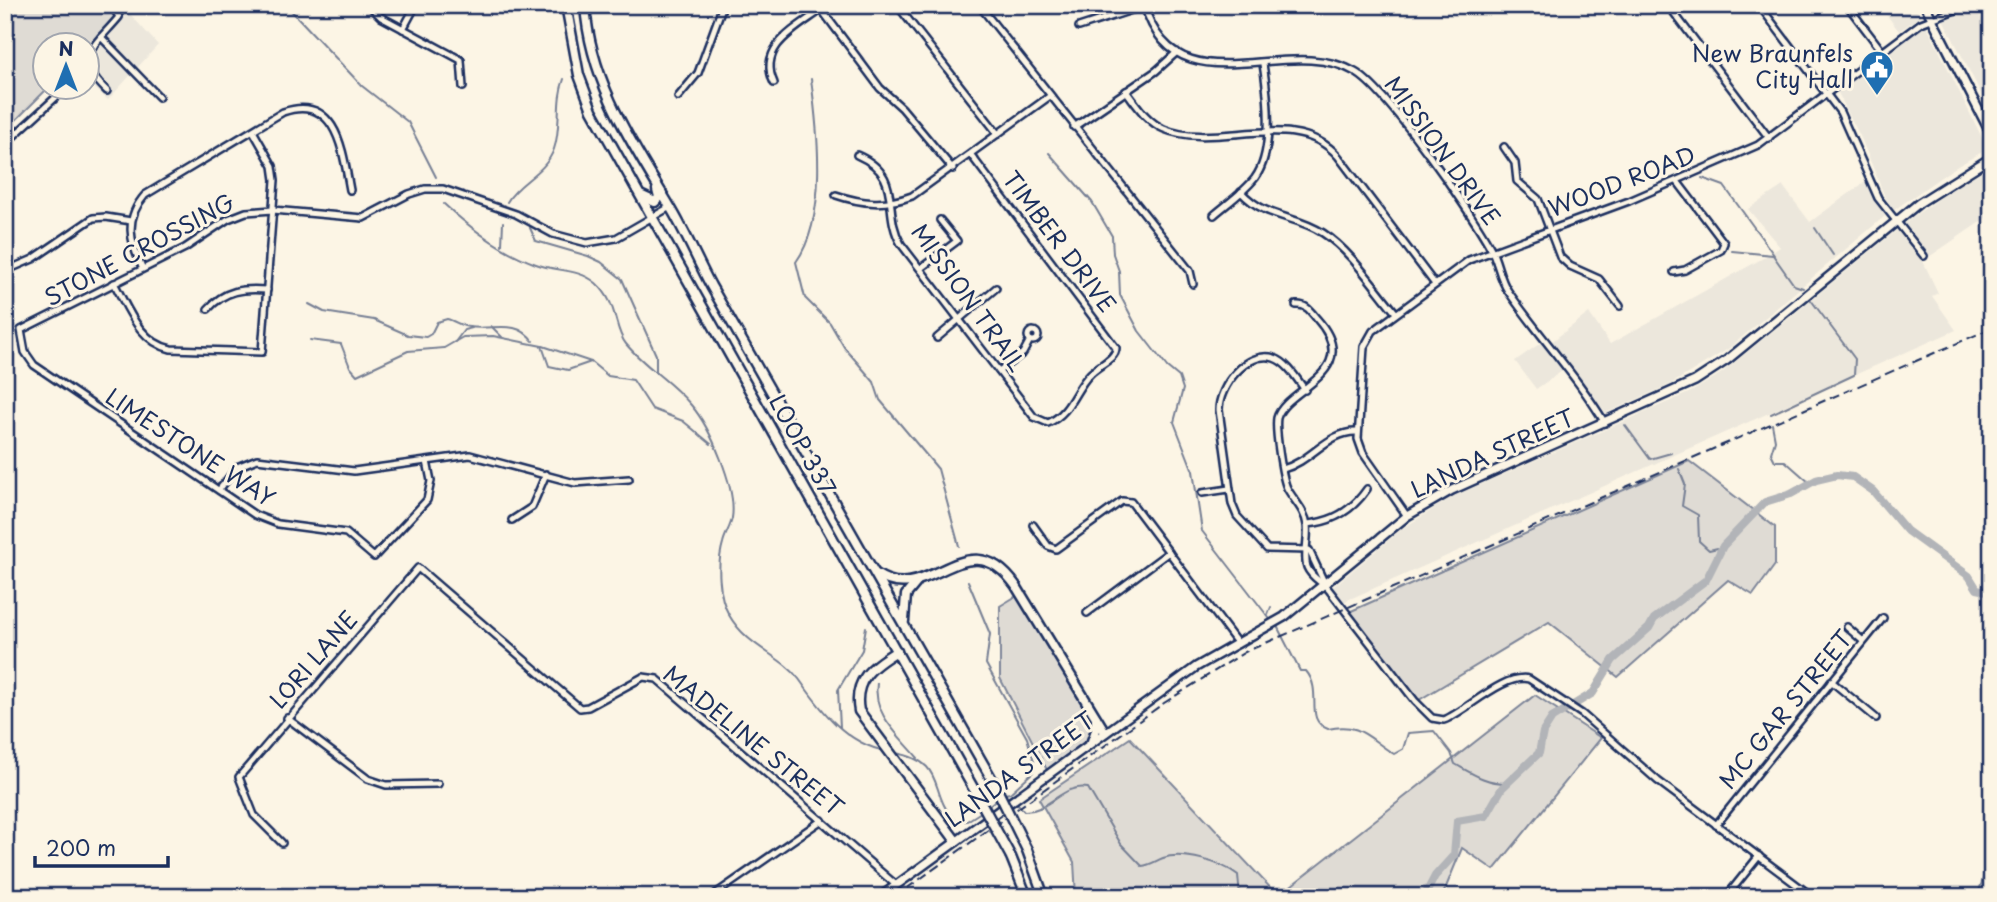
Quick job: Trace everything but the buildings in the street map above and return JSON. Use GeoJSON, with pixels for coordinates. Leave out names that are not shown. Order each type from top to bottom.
{"type":"FeatureCollection","features":[{"type":"Feature","properties":{"kind":"main road","name":"LOOP 337"},"geometry":{"type":"LineString","coordinates":[[566,5],[579,75],[592,110],[976,793],[1011,857],[1026,893]]}},
{"type":"Feature","properties":{"kind":"main road","name":"LOOP 337"},"geometry":{"type":"LineString","coordinates":[[584,5],[591,48],[605,90],[624,132],[670,207],[904,625]]}},
{"type":"Feature","properties":{"kind":"main road"},"geometry":{"type":"LineString","coordinates":[[629,180],[644,198],[653,203],[659,198],[655,185]]}},
{"type":"Feature","properties":{"kind":"main road"},"geometry":{"type":"LineString","coordinates":[[666,241],[664,229],[670,225],[688,242]]}},
{"type":"Feature","properties":{"kind":"main road"},"geometry":{"type":"LineString","coordinates":[[1043,892],[1027,850],[994,783],[904,625],[906,595],[916,583],[966,559],[985,561],[1001,569],[1016,586],[1105,732]]}},
{"type":"Feature","properties":{"kind":"main road"},"geometry":{"type":"LineString","coordinates":[[874,573],[891,582],[916,583]]}},
{"type":"Feature","properties":{"kind":"main road"},"geometry":{"type":"LineString","coordinates":[[897,651],[865,674],[857,699],[859,711],[956,841]]}},
{"type":"Feature","properties":{"kind":"main road"},"geometry":{"type":"LineString","coordinates":[[1092,741],[1096,730],[1095,715]]}},
{"type":"Feature","properties":{"kind":"main road"},"geometry":{"type":"LineString","coordinates":[[1026,893],[1024,881],[1029,875],[1035,877],[1043,892]]}},
{"type":"Feature","properties":{"kind":"street"},"geometry":{"type":"LineString","coordinates":[[102,36],[119,17],[113,5]]}},
{"type":"Feature","properties":{"kind":"street"},"geometry":{"type":"LineString","coordinates":[[369,5],[381,17],[461,60],[464,87]]}},
{"type":"Feature","properties":{"kind":"street"},"geometry":{"type":"LineString","coordinates":[[404,29],[416,5]]}},
{"type":"Feature","properties":{"kind":"street"},"geometry":{"type":"LineString","coordinates":[[678,97],[698,73],[723,5]]}},
{"type":"Feature","properties":{"kind":"street"},"geometry":{"type":"LineString","coordinates":[[897,5],[998,135]]}},
{"type":"Feature","properties":{"kind":"street"},"geometry":{"type":"LineString","coordinates":[[979,5],[1189,271],[1193,284]]}},
{"type":"Feature","properties":{"kind":"street"},"geometry":{"type":"LineString","coordinates":[[1668,5],[1769,138]]}},
{"type":"Feature","properties":{"kind":"street"},"geometry":{"type":"LineString","coordinates":[[1759,5],[1828,93],[1845,120],[1878,198],[1924,256]]}},
{"type":"Feature","properties":{"kind":"street"},"geometry":{"type":"LineString","coordinates":[[1847,5],[1882,51]]}},
{"type":"Feature","properties":{"kind":"street"},"geometry":{"type":"LineString","coordinates":[[1925,5],[1992,136]]}},
{"type":"Feature","properties":{"kind":"street","name":"WOOD ROAD"},"geometry":{"type":"LineString","coordinates":[[1357,432],[1365,344],[1373,331],[1434,283],[1492,250],[1677,181],[1769,138],[1882,51],[1932,18],[1968,5]]}},
{"type":"Feature","properties":{"kind":"street"},"geometry":{"type":"LineString","coordinates":[[1079,27],[1144,6]]}},
{"type":"Feature","properties":{"kind":"street","name":"MISSION DRIVE"},"geometry":{"type":"LineString","coordinates":[[1144,6],[1152,30],[1177,52],[1198,63],[1263,64],[1319,59],[1349,69],[1368,81],[1454,192],[1492,250],[1505,288],[1605,423]]}},
{"type":"Feature","properties":{"kind":"street"},"geometry":{"type":"LineString","coordinates":[[774,83],[769,66],[775,47],[820,8],[880,88],[953,169]]}},
{"type":"Feature","properties":{"kind":"street"},"geometry":{"type":"LineString","coordinates":[[102,38],[159,97]]}},
{"type":"Feature","properties":{"kind":"street"},"geometry":{"type":"LineString","coordinates":[[1074,127],[1156,71],[1177,52]]}},
{"type":"Feature","properties":{"kind":"street"},"geometry":{"type":"LineString","coordinates":[[1214,215],[1241,192],[1260,168],[1268,96],[1263,64]]}},
{"type":"Feature","properties":{"kind":"street"},"geometry":{"type":"LineString","coordinates":[[102,85],[107,91]]}},
{"type":"Feature","properties":{"kind":"street"},"geometry":{"type":"LineString","coordinates":[[1126,91],[1148,119],[1170,131],[1308,136],[1334,151],[1434,283]]}},
{"type":"Feature","properties":{"kind":"street"},"geometry":{"type":"LineString","coordinates":[[836,195],[865,202],[893,203],[921,191],[1051,96]]}},
{"type":"Feature","properties":{"kind":"street"},"geometry":{"type":"LineString","coordinates":[[5,144],[51,102]]}},
{"type":"Feature","properties":{"kind":"street"},"geometry":{"type":"LineString","coordinates":[[142,267],[132,243],[131,221],[140,200],[152,189],[290,110],[320,114],[332,124],[339,138],[350,190]]}},
{"type":"Feature","properties":{"kind":"street"},"geometry":{"type":"LineString","coordinates":[[114,283],[144,335],[157,345],[171,349],[262,352],[274,173],[253,131]]}},
{"type":"Feature","properties":{"kind":"street"},"geometry":{"type":"LineString","coordinates":[[1504,147],[1515,163],[1517,181],[1538,199],[1556,250],[1565,263],[1599,279],[1620,306]]}},
{"type":"Feature","properties":{"kind":"street","name":"MISSION TRAIL"},"geometry":{"type":"LineString","coordinates":[[857,155],[883,174],[893,203],[893,222],[897,237],[1034,417],[1044,424]]}},
{"type":"Feature","properties":{"kind":"street","name":"TIMBER DRIVE"},"geometry":{"type":"LineString","coordinates":[[971,155],[1117,351],[1086,378],[1065,412],[1044,424]]}},
{"type":"Feature","properties":{"kind":"street","name":"LANDA STREET"},"geometry":{"type":"LineString","coordinates":[[880,897],[1196,667],[1272,625],[1408,516],[1452,489],[1668,395],[1720,365],[1896,220],[1937,190],[1992,157]]}},
{"type":"Feature","properties":{"kind":"street"},"geometry":{"type":"LineString","coordinates":[[1675,272],[1685,270],[1721,250],[1724,243],[1677,181]]}},
{"type":"Feature","properties":{"kind":"street","name":"STONE CROSSING"},"geometry":{"type":"LineString","coordinates":[[21,330],[184,248],[228,219],[246,212],[273,210],[363,218],[409,194],[425,189],[443,189],[516,214],[553,234],[587,243],[616,238],[670,207]]}},
{"type":"Feature","properties":{"kind":"street"},"geometry":{"type":"LineString","coordinates":[[1241,192],[1263,211],[1311,227],[1327,236],[1396,313]]}},
{"type":"Feature","properties":{"kind":"street"},"geometry":{"type":"LineString","coordinates":[[5,271],[33,259],[93,219],[106,217],[131,221]]}},
{"type":"Feature","properties":{"kind":"street"},"geometry":{"type":"LineString","coordinates":[[921,268],[957,241],[940,220]]}},
{"type":"Feature","properties":{"kind":"street"},"geometry":{"type":"LineString","coordinates":[[937,338],[962,320],[996,288]]}},
{"type":"Feature","properties":{"kind":"street"},"geometry":{"type":"LineString","coordinates":[[208,309],[217,299],[233,291],[267,290]]}},
{"type":"Feature","properties":{"kind":"street"},"geometry":{"type":"LineString","coordinates":[[1296,305],[1306,307],[1318,320],[1330,342],[1329,358],[1323,373],[1286,406],[1278,417],[1286,485],[1301,507],[1307,524],[1309,550],[1325,584],[1415,701],[1435,719],[1449,718],[1515,678],[1529,679],[1583,713],[1658,781],[1808,895]]}},
{"type":"Feature","properties":{"kind":"street","name":"LIMESTONE WAY"},"geometry":{"type":"LineString","coordinates":[[21,330],[25,352],[34,365],[219,490],[269,522],[346,533],[374,557],[427,500],[431,481],[427,461]]}},
{"type":"Feature","properties":{"kind":"street"},"geometry":{"type":"LineString","coordinates":[[999,371],[1023,353],[1030,340]]}},
{"type":"Feature","properties":{"kind":"street"},"geometry":{"type":"LineString","coordinates":[[1305,390],[1285,365],[1270,357],[1253,360],[1227,383],[1220,396],[1219,410],[1229,489],[1235,513],[1263,547],[1276,552],[1309,550]]}},
{"type":"Feature","properties":{"kind":"street"},"geometry":{"type":"LineString","coordinates":[[1283,469],[1297,464],[1342,432],[1357,432],[1363,453],[1408,516]]}},
{"type":"Feature","properties":{"kind":"street"},"geometry":{"type":"LineString","coordinates":[[219,490],[237,467],[257,459],[354,471],[470,455],[583,483],[629,479]]}},
{"type":"Feature","properties":{"kind":"street"},"geometry":{"type":"LineString","coordinates":[[512,520],[532,507],[545,474]]}},
{"type":"Feature","properties":{"kind":"street"},"geometry":{"type":"LineString","coordinates":[[1202,493],[1229,489]]}},
{"type":"Feature","properties":{"kind":"street"},"geometry":{"type":"LineString","coordinates":[[1307,524],[1332,520],[1357,502],[1367,489]]}},
{"type":"Feature","properties":{"kind":"street"},"geometry":{"type":"LineString","coordinates":[[1033,525],[1050,548],[1056,549],[1127,500],[1238,644]]}},
{"type":"Feature","properties":{"kind":"street"},"geometry":{"type":"LineString","coordinates":[[1309,550],[1305,557],[1307,567],[1314,578],[1325,584]]}},
{"type":"Feature","properties":{"kind":"street"},"geometry":{"type":"LineString","coordinates":[[1087,613],[1169,552]]}},
{"type":"Feature","properties":{"kind":"street"},"geometry":{"type":"LineString","coordinates":[[1307,567],[1316,563]]}},
{"type":"Feature","properties":{"kind":"street","name":"LORI LANE"},"geometry":{"type":"LineString","coordinates":[[282,843],[254,816],[239,777],[418,568]]}},
{"type":"Feature","properties":{"kind":"street","name":"MADELINE STREET"},"geometry":{"type":"LineString","coordinates":[[418,568],[578,707],[588,707],[643,677],[653,677],[896,885]]}},
{"type":"Feature","properties":{"kind":"street","name":"MC GAR STREET"},"geometry":{"type":"LineString","coordinates":[[1716,825],[1883,618]]}},
{"type":"Feature","properties":{"kind":"street"},"geometry":{"type":"LineString","coordinates":[[1847,627],[1863,641]]}},
{"type":"Feature","properties":{"kind":"street"},"geometry":{"type":"LineString","coordinates":[[1831,681],[1875,718]]}},
{"type":"Feature","properties":{"kind":"street"},"geometry":{"type":"LineString","coordinates":[[287,718],[368,779],[386,785],[438,784]]}},
{"type":"Feature","properties":{"kind":"street"},"geometry":{"type":"LineString","coordinates":[[711,897],[822,820]]}},
{"type":"Feature","properties":{"kind":"street"},"geometry":{"type":"LineString","coordinates":[[1726,897],[1759,856]]}},
{"type":"Feature","properties":{"kind":"shaded area"},"geometry":{"type":"Polygon","coordinates":[[[5,5],[106,5],[117,17],[102,33],[32,32],[34,102],[5,131],[5,5]]]}},
{"type":"Feature","properties":{"kind":"shaded area"},"geometry":{"type":"Polygon","coordinates":[[[107,5],[122,5],[158,45],[108,100],[102,95],[102,33],[117,17],[107,5]]]}},
{"type":"Feature","properties":{"kind":"shaded area"},"geometry":{"type":"Polygon","coordinates":[[[1879,5],[1914,5],[1920,17],[1899,31],[1879,5]]]}},
{"type":"Feature","properties":{"kind":"shaded area"},"geometry":{"type":"Polygon","coordinates":[[[1976,7],[1992,43],[1992,115],[1943,19],[1976,7]]]}},
{"type":"Feature","properties":{"kind":"shaded area"},"geometry":{"type":"Polygon","coordinates":[[[1926,24],[1985,144],[1982,152],[1894,210],[1885,197],[1861,138],[1837,91],[1926,24]]]}},
{"type":"Feature","properties":{"kind":"shaded area"},"geometry":{"type":"Polygon","coordinates":[[[1991,167],[1992,214],[1923,261],[1938,293],[1932,296],[1956,330],[1343,602],[1333,587],[1402,529],[1452,497],[1693,391],[1723,372],[1913,217],[1959,184],[1991,167]]]}},
{"type":"Feature","properties":{"kind":"shaded area"},"geometry":{"type":"Polygon","coordinates":[[[1865,182],[1885,216],[1728,349],[1671,384],[1606,413],[1567,361],[1559,366],[1562,371],[1536,389],[1515,361],[1542,342],[1546,346],[1589,313],[1610,344],[1765,257],[1780,247],[1748,209],[1783,186],[1810,222],[1865,182]]]}},
{"type":"Feature","properties":{"kind":"shaded area"},"geometry":{"type":"Polygon","coordinates":[[[1689,461],[1775,527],[1775,565],[1753,595],[1728,580],[1618,677],[1549,622],[1419,700],[1349,612],[1689,461]]]}},
{"type":"Feature","properties":{"kind":"shaded area"},"geometry":{"type":"Polygon","coordinates":[[[1018,595],[1095,723],[1092,736],[1047,770],[1000,678],[1000,606],[1018,595]]]}},
{"type":"Feature","properties":{"kind":"shaded area"},"geometry":{"type":"Polygon","coordinates":[[[1535,695],[1601,738],[1494,870],[1462,848],[1442,897],[1076,897],[1074,862],[1039,799],[1130,738],[1278,896],[1535,695]]]}},
{"type":"Feature","properties":{"kind":"waterway"},"geometry":{"type":"LineString","coordinates":[[286,5],[362,86],[408,122],[436,177]]}},
{"type":"Feature","properties":{"kind":"waterway"},"geometry":{"type":"LineString","coordinates":[[507,202],[550,158],[558,132],[564,79]]}},
{"type":"Feature","properties":{"kind":"waterway"},"geometry":{"type":"LineString","coordinates":[[811,79],[818,148],[817,198],[806,244],[796,262],[805,298],[830,323],[844,347],[874,382],[880,400],[938,469],[959,546]]}},
{"type":"Feature","properties":{"kind":"waterway"},"geometry":{"type":"LineString","coordinates":[[1049,153],[1092,202],[1112,236],[1113,254],[1119,271],[1120,295],[1139,331],[1167,367],[1179,377],[1183,389],[1174,422],[1193,471],[1202,531],[1269,618]]}},
{"type":"Feature","properties":{"kind":"waterway"},"geometry":{"type":"LineString","coordinates":[[1702,178],[1724,186],[1774,255]]}},
{"type":"Feature","properties":{"kind":"waterway"},"geometry":{"type":"LineString","coordinates":[[444,204],[476,231],[511,253],[544,266],[582,275],[596,283],[603,291],[609,299],[626,344],[691,405],[706,428],[720,458],[732,505],[731,521],[721,551],[719,570],[723,599],[729,615],[745,635],[792,671],[836,724],[859,741],[886,751]]}},
{"type":"Feature","properties":{"kind":"waterway"},"geometry":{"type":"LineString","coordinates":[[502,245],[503,222]]}},
{"type":"Feature","properties":{"kind":"waterway"},"geometry":{"type":"LineString","coordinates":[[530,228],[536,241],[588,256],[601,262],[622,279],[656,355],[656,373]]}},
{"type":"Feature","properties":{"kind":"waterway"},"geometry":{"type":"LineString","coordinates":[[1815,228],[1833,255]]}},
{"type":"Feature","properties":{"kind":"waterway"},"geometry":{"type":"LineString","coordinates":[[1732,251],[1773,255],[1794,285],[1803,288]]}},
{"type":"Feature","properties":{"kind":"waterway"},"geometry":{"type":"LineString","coordinates":[[1771,414],[1854,375],[1855,359],[1811,300]]}},
{"type":"Feature","properties":{"kind":"waterway"},"geometry":{"type":"LineString","coordinates":[[309,304],[324,312],[374,320],[408,335],[426,337],[431,334],[437,322],[447,319],[469,327],[512,328],[526,334],[533,341]]}},
{"type":"Feature","properties":{"kind":"waterway"},"geometry":{"type":"LineString","coordinates":[[491,326],[502,337]]}},
{"type":"Feature","properties":{"kind":"waterway"},"geometry":{"type":"LineString","coordinates":[[455,342],[464,330],[472,328]]}},
{"type":"Feature","properties":{"kind":"waterway"},"geometry":{"type":"LineString","coordinates":[[310,340],[341,344],[350,367],[357,375],[408,351],[444,348],[463,337],[493,336],[542,346],[549,366],[568,370],[591,362],[608,376],[633,380],[652,409],[683,421],[711,444]]}},
{"type":"Feature","properties":{"kind":"waterway"},"geometry":{"type":"LineString","coordinates":[[543,346],[591,362]]}},
{"type":"Feature","properties":{"kind":"waterway"},"geometry":{"type":"LineString","coordinates":[[1772,424],[1775,440],[1771,453],[1775,461],[1785,461],[1810,483]]}},
{"type":"Feature","properties":{"kind":"waterway"},"geometry":{"type":"LineString","coordinates":[[1625,425],[1650,459],[1671,453]]}},
{"type":"Feature","properties":{"kind":"waterway"},"geometry":{"type":"LineString","coordinates":[[1679,469],[1685,484],[1682,506],[1698,515],[1699,541],[1709,550],[1722,547]]}},
{"type":"Feature","properties":{"kind":"waterway"},"geometry":{"type":"LineString","coordinates":[[1424,897],[1435,876],[1454,855],[1457,821],[1486,816],[1502,788],[1539,753],[1543,732],[1552,718],[1593,693],[1613,660],[1649,628],[1654,619],[1706,580],[1723,546],[1765,502],[1791,494],[1816,480],[1837,475],[1853,477],[1873,491],[1907,531],[1969,576],[1977,589],[1992,592]]}},
{"type":"Feature","properties":{"kind":"waterway"},"geometry":{"type":"LineString","coordinates":[[968,581],[990,634],[986,664],[1027,738],[1034,761],[1033,772],[1010,793],[1005,794]]}},
{"type":"Feature","properties":{"kind":"waterway"},"geometry":{"type":"LineString","coordinates":[[1268,615],[1271,607]]}},
{"type":"Feature","properties":{"kind":"waterway"},"geometry":{"type":"LineString","coordinates":[[1277,626],[1300,671],[1306,671],[1311,679],[1315,712],[1321,725],[1328,729],[1339,727],[1357,730],[1394,754],[1403,749],[1408,733],[1434,731],[1451,753],[1455,764],[1486,780],[1507,783]]}},
{"type":"Feature","properties":{"kind":"waterway"},"geometry":{"type":"LineString","coordinates":[[840,727],[838,690],[862,650],[866,627]]}},
{"type":"Feature","properties":{"kind":"waterway"},"geometry":{"type":"LineString","coordinates":[[877,683],[879,705],[888,724],[918,758]]}},
{"type":"Feature","properties":{"kind":"waterway"},"geometry":{"type":"LineString","coordinates":[[895,753],[912,757],[930,771],[947,811],[956,821],[967,821],[981,812]]}},
{"type":"Feature","properties":{"kind":"waterway"},"geometry":{"type":"LineString","coordinates":[[1017,803],[1024,811],[1033,810],[1063,793],[1088,788],[1121,844],[1142,866],[1171,856],[1192,857],[1213,863],[1238,875],[1240,897]]}},
{"type":"Feature","properties":{"kind":"waterway"},"geometry":{"type":"LineString","coordinates":[[988,806],[997,799]]}},
{"type":"Feature","properties":{"kind":"waterway"},"geometry":{"type":"LineString","coordinates":[[1977,897],[1984,876],[1992,869]]}},
{"type":"Feature","properties":{"kind":"railway"},"geometry":{"type":"LineString","coordinates":[[895,897],[1164,703],[1245,652],[1992,328]]}},
{"type":"Feature","properties":{"kind":"place","name":"New Braunfels City Hall"},"geometry":{"type":"Point","coordinates":[1877,97]}}]}
